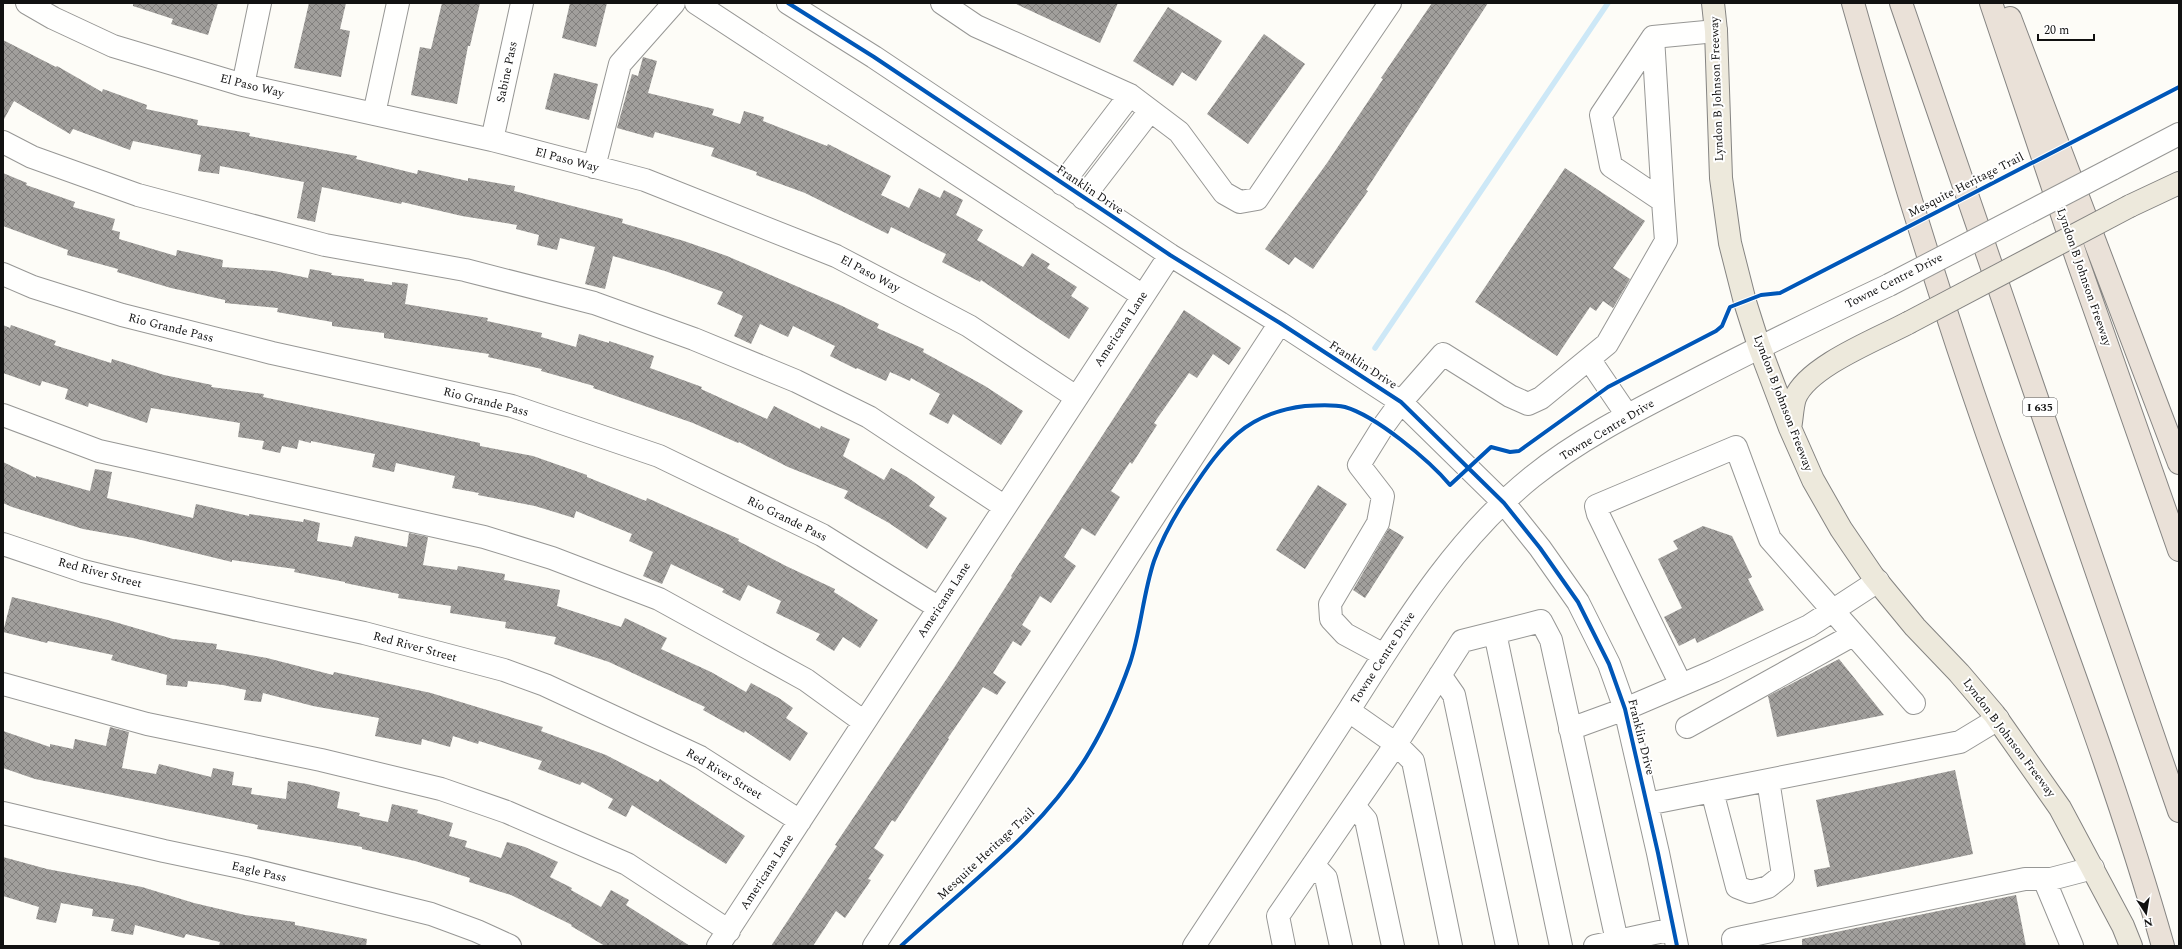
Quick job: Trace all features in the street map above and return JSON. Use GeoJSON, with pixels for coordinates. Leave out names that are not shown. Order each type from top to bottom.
{"type":"FeatureCollection","features":[{"type":"Feature","properties":{"kind":"highway"},"geometry":{"type":"LineString","coordinates":[[1853,3],[1895,153],[1948,317],[2115,792],[2144,878],[2163,946]]}},
{"type":"Feature","properties":{"kind":"highway","name":"I 635"},"geometry":{"type":"LineString","coordinates":[[1901,3],[2179,812]]}},
{"type":"Feature","properties":{"kind":"highway","name":"Lyndon B Johnson Freeway"},"geometry":{"type":"LineString","coordinates":[[1991,3],[2075,252],[2179,550]]}},
{"type":"Feature","properties":{"kind":"highway"},"geometry":{"type":"LineString","coordinates":[[2004,3],[2034,75],[2179,463]]}},
{"type":"Feature","properties":{"kind":"main road","name":"Lyndon B Johnson Freeway"},"geometry":{"type":"LineString","coordinates":[[1713,3],[1716,31],[1721,178],[1730,243],[1745,302],[1759,346],[1790,428],[1813,480],[1841,529],[1878,581],[1915,627],[1959,673],[1998,720],[2060,808],[2093,868],[2131,946]]}},
{"type":"Feature","properties":{"kind":"main road"},"geometry":{"type":"LineString","coordinates":[[1790,428],[1795,398],[1804,384],[1819,370],[2130,206],[2179,183]]}},
{"type":"Feature","properties":{"kind":"street","name":"El Paso Way"},"geometry":{"type":"LineString","coordinates":[[27,3],[53,18],[113,46],[243,86],[492,140],[645,180],[836,256],[969,326],[1076,397]]}},
{"type":"Feature","properties":{"kind":"street"},"geometry":{"type":"LineString","coordinates":[[243,86],[260,3]]}},
{"type":"Feature","properties":{"kind":"street"},"geometry":{"type":"LineString","coordinates":[[374,114],[398,3]]}},
{"type":"Feature","properties":{"kind":"street","name":"Sabine Pass"},"geometry":{"type":"LineString","coordinates":[[492,140],[522,3]]}},
{"type":"Feature","properties":{"kind":"street"},"geometry":{"type":"LineString","coordinates":[[594,167],[620,64],[674,3]]}},
{"type":"Feature","properties":{"kind":"street"},"geometry":{"type":"LineString","coordinates":[[696,3],[1143,296]]}},
{"type":"Feature","properties":{"kind":"street","name":"Franklin Drive"},"geometry":{"type":"LineString","coordinates":[[788,3],[874,57],[1170,255],[1280,323],[1401,402],[1504,503],[1540,548],[1578,602],[1609,664],[1625,709],[1647,804],[1675,938]]}},
{"type":"Feature","properties":{"kind":"street"},"geometry":{"type":"LineString","coordinates":[[942,3],[976,26],[1130,95],[1179,132],[1224,193],[1240,202],[1257,199],[1380,9]]}},
{"type":"Feature","properties":{"kind":"street"},"geometry":{"type":"LineString","coordinates":[[1653,37],[1716,31]]}},
{"type":"Feature","properties":{"kind":"street"},"geometry":{"type":"LineString","coordinates":[[1653,37],[1601,115],[1611,166],[1663,201]]}},
{"type":"Feature","properties":{"kind":"street"},"geometry":{"type":"LineString","coordinates":[[1384,655],[1345,634],[1331,619],[1330,604],[1378,523],[1383,496],[1360,465],[1382,428],[1401,402],[1443,354],[1510,396],[1528,404],[1541,398],[1607,344],[1666,241],[1653,37]]}},
{"type":"Feature","properties":{"kind":"street"},"geometry":{"type":"LineString","coordinates":[[1062,184],[1130,95]]}},
{"type":"Feature","properties":{"kind":"street"},"geometry":{"type":"LineString","coordinates":[[1083,198],[1150,111]]}},
{"type":"Feature","properties":{"kind":"street","name":"Towne Centre Drive"},"geometry":{"type":"LineString","coordinates":[[1194,946],[1384,655],[1447,564],[1504,503],[1531,477],[1577,445],[1627,415],[1759,346],[1889,285],[2179,134]]}},
{"type":"Feature","properties":{"kind":"street"},"geometry":{"type":"LineString","coordinates":[[3,142],[32,157],[138,195],[325,245],[473,272],[594,303],[694,339],[796,381],[869,417],[1005,507]]}},
{"type":"Feature","properties":{"kind":"street","name":"Americana Lane"},"geometry":{"type":"LineString","coordinates":[[724,938],[1170,255]]}},
{"type":"Feature","properties":{"kind":"street","name":"Rio Grande Pass"},"geometry":{"type":"LineString","coordinates":[[3,274],[33,287],[122,315],[272,354],[512,406],[659,456],[822,535],[939,608]]}},
{"type":"Feature","properties":{"kind":"street"},"geometry":{"type":"LineString","coordinates":[[874,946],[1280,323]]}},
{"type":"Feature","properties":{"kind":"street"},"geometry":{"type":"LineString","coordinates":[[1589,359],[1627,415]]}},
{"type":"Feature","properties":{"kind":"street"},"geometry":{"type":"LineString","coordinates":[[3,415],[99,451],[484,537],[552,558],[660,599],[806,680],[864,722]]}},
{"type":"Feature","properties":{"kind":"street"},"geometry":{"type":"LineString","coordinates":[[1681,686],[1598,514],[1596,506],[1736,447],[1770,539],[1914,703]]}},
{"type":"Feature","properties":{"kind":"street","name":"Red River Street"},"geometry":{"type":"LineString","coordinates":[[3,544],[83,571],[364,633],[504,670],[545,685],[700,757],[800,821]]}},
{"type":"Feature","properties":{"kind":"street"},"geometry":{"type":"LineString","coordinates":[[1570,729],[1625,709],[1714,672],[1809,626],[1878,581]]}},
{"type":"Feature","properties":{"kind":"street"},"geometry":{"type":"LineString","coordinates":[[1284,946],[1278,916],[1396,744],[1462,641],[1541,621],[1551,640],[1617,941]]}},
{"type":"Feature","properties":{"kind":"street"},"geometry":{"type":"LineString","coordinates":[[1495,633],[1561,946]]}},
{"type":"Feature","properties":{"kind":"street"},"geometry":{"type":"LineString","coordinates":[[1688,727],[1853,635]]}},
{"type":"Feature","properties":{"kind":"street"},"geometry":{"type":"LineString","coordinates":[[1714,672],[1733,702]]}},
{"type":"Feature","properties":{"kind":"street"},"geometry":{"type":"LineString","coordinates":[[1440,675],[1454,696],[1507,946]]}},
{"type":"Feature","properties":{"kind":"street"},"geometry":{"type":"LineString","coordinates":[[3,684],[147,724],[321,760],[448,792],[507,812],[627,864],[724,938]]}},
{"type":"Feature","properties":{"kind":"street"},"geometry":{"type":"LineString","coordinates":[[1348,711],[1396,744],[1413,761],[1451,946]]}},
{"type":"Feature","properties":{"kind":"street"},"geometry":{"type":"LineString","coordinates":[[1647,804],[1960,742],[1998,720]]}},
{"type":"Feature","properties":{"kind":"street"},"geometry":{"type":"LineString","coordinates":[[1712,791],[1737,887],[1750,892],[1768,887],[1782,875],[1768,780]]}},
{"type":"Feature","properties":{"kind":"street"},"geometry":{"type":"LineString","coordinates":[[1354,806],[1366,820],[1392,946]]}},
{"type":"Feature","properties":{"kind":"street","name":"Eagle Pass"},"geometry":{"type":"LineString","coordinates":[[3,813],[164,851],[245,868],[431,914],[477,931],[510,946]]}},
{"type":"Feature","properties":{"kind":"street"},"geometry":{"type":"LineString","coordinates":[[1313,865],[1326,878],[1341,946]]}},
{"type":"Feature","properties":{"kind":"street"},"geometry":{"type":"LineString","coordinates":[[1734,946],[1733,939],[1790,937],[2025,879],[2051,879],[2093,868]]}},
{"type":"Feature","properties":{"kind":"street"},"geometry":{"type":"LineString","coordinates":[[2044,878],[2072,946]]}},
{"type":"Feature","properties":{"kind":"street"},"geometry":{"type":"LineString","coordinates":[[1595,946],[1617,941],[1675,938]]}},
{"type":"Feature","properties":{"kind":"building"},"geometry":{"type":"Polygon","coordinates":[[[133,3],[218,3],[208,35],[171,24],[173,19],[133,6],[133,3]]]}},
{"type":"Feature","properties":{"kind":"building"},"geometry":{"type":"Polygon","coordinates":[[[309,3],[346,3],[340,29],[350,31],[341,77],[294,68],[309,3]]]}},
{"type":"Feature","properties":{"kind":"building"},"geometry":{"type":"Polygon","coordinates":[[[442,3],[480,3],[470,46],[468,46],[457,104],[411,95],[420,47],[431,49],[442,3]]]}},
{"type":"Feature","properties":{"kind":"building"},"geometry":{"type":"Polygon","coordinates":[[[570,3],[607,3],[596,47],[562,38],[570,3]]]}},
{"type":"Feature","properties":{"kind":"building"},"geometry":{"type":"Polygon","coordinates":[[[1014,3],[1118,3],[1100,43],[1014,3]]]}},
{"type":"Feature","properties":{"kind":"building"},"geometry":{"type":"Polygon","coordinates":[[[1432,3],[1488,3],[1366,190],[1368,191],[1313,269],[1295,257],[1289,265],[1265,249],[1327,163],[1383,79],[1381,78],[1432,3]]]}},
{"type":"Feature","properties":{"kind":"building"},"geometry":{"type":"Polygon","coordinates":[[[1168,7],[1222,41],[1196,81],[1182,72],[1173,86],[1133,61],[1168,7]]]}},
{"type":"Feature","properties":{"kind":"building"},"geometry":{"type":"Polygon","coordinates":[[[1264,34],[1305,64],[1248,144],[1207,114],[1264,34]]]}},
{"type":"Feature","properties":{"kind":"building"},"geometry":{"type":"Polygon","coordinates":[[[3,40],[56,67],[57,66],[102,92],[103,89],[147,105],[146,109],[198,120],[197,125],[250,133],[249,136],[357,156],[356,159],[417,174],[418,170],[468,181],[468,178],[515,186],[514,191],[623,219],[622,223],[684,241],[727,256],[840,305],[879,324],[877,328],[924,349],[923,352],[985,386],[1023,411],[1001,445],[953,414],[948,424],[929,414],[940,394],[911,378],[910,381],[890,372],[886,381],[857,368],[856,369],[830,356],[835,346],[793,326],[788,337],[760,324],[751,344],[734,336],[743,316],[717,304],[723,292],[665,271],[613,256],[605,289],[585,284],[595,247],[560,238],[557,250],[537,245],[539,235],[516,229],[517,225],[462,216],[402,202],[401,204],[322,187],[315,222],[297,218],[304,182],[220,166],[219,174],[198,171],[201,155],[133,141],[130,150],[73,129],[70,134],[14,101],[3,121],[3,40]]]}},
{"type":"Feature","properties":{"kind":"building"},"geometry":{"type":"Polygon","coordinates":[[[643,57],[657,61],[648,93],[714,109],[712,115],[740,124],[744,111],[764,117],[763,121],[827,146],[828,144],[891,176],[881,195],[909,208],[919,188],[940,198],[944,190],[963,200],[956,215],[983,230],[977,240],[1023,267],[1032,253],[1050,264],[1047,268],[1077,287],[1071,296],[1089,308],[1069,339],[981,280],[980,282],[942,262],[946,254],[891,227],[888,234],[805,193],[756,175],[757,172],[711,156],[714,148],[655,132],[653,138],[617,128],[632,74],[638,76],[643,57]]]}},
{"type":"Feature","properties":{"kind":"building"},"geometry":{"type":"Polygon","coordinates":[[[554,73],[598,84],[589,120],[545,109],[554,73]]]}},
{"type":"Feature","properties":{"kind":"building"},"geometry":{"type":"Polygon","coordinates":[[[1565,168],[1645,221],[1613,268],[1630,279],[1613,308],[1603,301],[1596,311],[1590,307],[1557,356],[1475,302],[1565,168]]]}},
{"type":"Feature","properties":{"kind":"building"},"geometry":{"type":"Polygon","coordinates":[[[3,173],[27,183],[26,185],[75,202],[73,207],[115,219],[112,230],[120,232],[119,239],[176,256],[177,250],[223,260],[222,267],[274,271],[308,278],[310,269],[332,273],[331,275],[364,279],[364,281],[392,285],[392,282],[408,284],[405,304],[488,318],[487,321],[542,333],[541,337],[576,347],[579,334],[609,343],[609,341],[654,356],[650,368],[702,387],[701,389],[767,419],[774,406],[820,429],[821,426],[850,439],[843,456],[884,480],[891,468],[907,477],[935,497],[929,506],[947,518],[927,549],[889,523],[844,498],[848,491],[788,467],[739,442],[738,443],[693,423],[593,388],[594,386],[541,371],[542,369],[488,357],[489,354],[384,338],[384,333],[332,326],[332,322],[277,312],[278,308],[225,303],[225,300],[171,288],[117,272],[118,269],[67,255],[68,250],[3,226],[3,173]]]}},
{"type":"Feature","properties":{"kind":"building"},"geometry":{"type":"Polygon","coordinates":[[[1184,310],[1241,348],[1229,365],[1213,354],[1197,378],[1189,373],[1154,423],[1157,425],[1132,464],[1130,462],[1111,491],[1120,497],[1095,536],[1082,528],[1064,557],[1076,566],[1051,603],[1040,596],[1022,625],[1031,631],[1021,646],[1013,641],[993,673],[1006,682],[997,695],[983,687],[948,738],[949,739],[895,822],[892,820],[874,848],[884,855],[868,879],[871,880],[845,918],[836,911],[813,946],[771,946],[837,846],[835,845],[954,668],[1012,577],[1011,576],[1184,310]]]}},
{"type":"Feature","properties":{"kind":"building"},"geometry":{"type":"Polygon","coordinates":[[[3,325],[10,328],[11,325],[56,341],[54,345],[111,363],[112,359],[164,375],[212,385],[211,387],[264,394],[263,397],[480,443],[480,446],[533,456],[587,475],[587,477],[646,501],[647,498],[739,539],[738,541],[786,566],[835,589],[834,592],[878,620],[860,648],[843,637],[834,651],[816,640],[820,634],[776,613],[781,601],[748,585],[740,601],[722,592],[724,589],[671,564],[662,584],[643,576],[653,552],[629,541],[632,534],[576,511],[574,518],[535,506],[478,495],[479,493],[452,488],[455,476],[396,463],[394,472],[372,467],[375,454],[311,441],[311,443],[299,440],[297,449],[282,446],[280,453],[262,449],[264,441],[238,437],[240,423],[151,408],[147,423],[89,403],[88,407],[65,399],[68,389],[42,381],[40,386],[3,373],[3,325]]]}},
{"type":"Feature","properties":{"kind":"building"},"geometry":{"type":"Polygon","coordinates":[[[3,462],[36,478],[36,476],[90,491],[95,469],[112,472],[107,498],[193,518],[196,504],[249,516],[249,514],[303,522],[304,519],[320,523],[317,541],[352,547],[355,536],[407,547],[409,533],[428,537],[423,565],[457,570],[458,566],[505,574],[504,580],[560,590],[557,606],[621,627],[625,618],[667,638],[661,649],[711,672],[746,692],[751,683],[779,698],[793,708],[786,718],[808,733],[790,761],[745,731],[744,733],[703,710],[705,707],[609,662],[554,644],[556,637],[505,628],[506,622],[450,613],[451,606],[398,598],[399,594],[294,572],[295,569],[232,560],[232,562],[133,538],[83,529],[12,507],[3,503],[3,462]]]}},
{"type":"Feature","properties":{"kind":"building"},"geometry":{"type":"Polygon","coordinates":[[[1318,485],[1347,504],[1305,569],[1276,550],[1318,485]]]}},
{"type":"Feature","properties":{"kind":"building"},"geometry":{"type":"Polygon","coordinates":[[[1703,526],[1732,536],[1752,577],[1748,579],[1764,610],[1697,643],[1695,638],[1679,646],[1664,617],[1682,608],[1658,559],[1678,549],[1673,541],[1703,526]]]}},
{"type":"Feature","properties":{"kind":"building"},"geometry":{"type":"Polygon","coordinates":[[[1389,528],[1404,537],[1365,598],[1353,590],[1389,528]]]}},
{"type":"Feature","properties":{"kind":"building"},"geometry":{"type":"Polygon","coordinates":[[[12,597],[108,620],[173,639],[217,644],[216,649],[267,658],[333,675],[334,672],[431,693],[543,727],[541,731],[606,755],[658,782],[660,779],[745,836],[726,864],[632,805],[626,817],[608,808],[613,799],[582,782],[580,785],[538,769],[542,761],[479,741],[478,744],[453,736],[450,747],[422,739],[421,745],[375,736],[379,718],[313,706],[263,693],[261,702],[244,700],[246,690],[223,685],[188,681],[187,687],[166,685],[167,675],[111,660],[113,655],[48,641],[47,643],[3,632],[12,597]]]}},
{"type":"Feature","properties":{"kind":"building"},"geometry":{"type":"Polygon","coordinates":[[[1839,659],[1884,715],[1777,737],[1768,696],[1839,659]]]}},
{"type":"Feature","properties":{"kind":"building"},"geometry":{"type":"Polygon","coordinates":[[[110,727],[129,732],[122,768],[156,774],[159,764],[211,777],[213,768],[234,772],[232,785],[252,788],[251,794],[286,799],[288,781],[307,784],[340,792],[337,808],[360,813],[359,816],[388,822],[392,804],[418,810],[417,813],[453,823],[449,836],[467,841],[465,847],[501,858],[507,842],[525,847],[558,862],[550,877],[572,888],[571,890],[601,907],[611,890],[629,900],[626,905],[690,946],[605,946],[571,926],[572,925],[511,895],[469,882],[470,878],[415,861],[362,849],[362,847],[257,829],[258,825],[35,779],[3,768],[3,731],[50,747],[50,744],[73,749],[75,739],[106,746],[110,727]]]}},
{"type":"Feature","properties":{"kind":"building"},"geometry":{"type":"Polygon","coordinates":[[[1955,770],[1973,854],[1817,887],[1814,870],[1830,867],[1816,800],[1955,770]]]}},
{"type":"Feature","properties":{"kind":"building"},"geometry":{"type":"Polygon","coordinates":[[[3,857],[47,869],[142,887],[194,903],[245,915],[295,922],[295,925],[367,939],[366,946],[219,946],[220,942],[186,934],[184,938],[135,925],[133,935],[111,931],[114,919],[92,916],[93,909],[61,903],[56,923],[36,919],[39,907],[3,896],[3,857]]]}},
{"type":"Feature","properties":{"kind":"building"},"geometry":{"type":"Polygon","coordinates":[[[2016,895],[2026,946],[1802,946],[1802,939],[2016,895]]]}},
{"type":"Feature","properties":{"kind":"waterway"},"geometry":{"type":"LineString","coordinates":[[1375,348],[1608,3]]}},
{"type":"Feature","properties":{"kind":"cycle path"},"geometry":{"type":"LineString","coordinates":[[788,3],[874,57],[1170,255],[1280,323],[1401,402],[1504,503],[1540,548],[1578,602],[1609,664],[1625,709],[1658,853],[1677,946]]}},
{"type":"Feature","properties":{"kind":"cycle path","name":"Mesquite Heritage Trail"},"geometry":{"type":"LineString","coordinates":[[901,946],[1003,855],[1050,806],[1071,780],[1090,751],[1112,708],[1126,675],[1137,638],[1144,599],[1154,561],[1175,516],[1202,474],[1225,445],[1251,424],[1284,410],[1305,406],[1330,405],[1345,407],[1372,419],[1401,440],[1416,452],[1450,485],[1491,447],[1510,452],[1519,451],[1608,387],[1716,331],[1722,326],[1730,307],[1761,295],[1780,293],[2179,87]]}}]}
